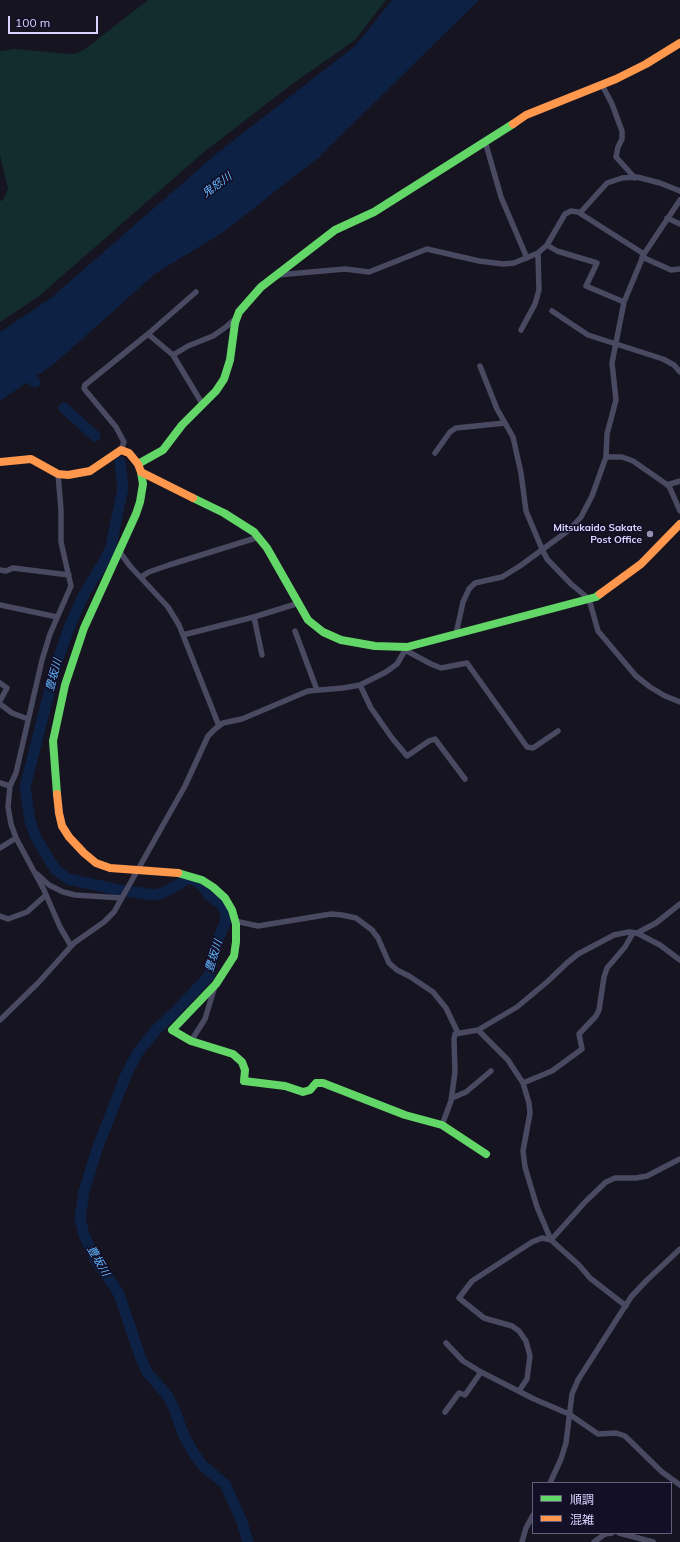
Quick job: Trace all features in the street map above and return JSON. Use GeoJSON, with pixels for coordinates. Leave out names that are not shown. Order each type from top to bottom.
{"type":"FeatureCollection","features":[{"type":"Feature","properties":{"kind":"street"},"geometry":{"type":"LineString","coordinates":[[140,468],[163,450],[182,425],[204,405],[216,391],[224,379],[230,360],[235,323],[239,312],[261,287],[275,275],[335,230],[374,212],[526,115],[602,85],[646,64],[680,43]]}},
{"type":"Feature","properties":{"kind":"street"},"geometry":{"type":"LineString","coordinates":[[602,85],[612,104],[622,131],[622,139],[618,147],[616,157],[634,178]]}},
{"type":"Feature","properties":{"kind":"street"},"geometry":{"type":"LineString","coordinates":[[485,141],[502,197],[527,258]]}},
{"type":"Feature","properties":{"kind":"street"},"geometry":{"type":"LineString","coordinates":[[580,213],[607,183],[622,178],[634,178],[660,183],[680,191]]}},
{"type":"Feature","properties":{"kind":"street"},"geometry":{"type":"LineString","coordinates":[[456,634],[463,602],[469,589],[476,583],[502,577],[520,566],[569,530],[581,517],[592,496],[606,457],[607,434],[616,400],[612,362],[624,302],[643,255],[680,200]]}},
{"type":"Feature","properties":{"kind":"street"},"geometry":{"type":"LineString","coordinates":[[275,275],[345,268],[369,272],[426,249],[479,261],[503,264],[514,263],[538,253],[547,245],[565,214],[571,211],[580,213],[643,255],[671,270],[680,269]]}},
{"type":"Feature","properties":{"kind":"street"},"geometry":{"type":"LineString","coordinates":[[667,218],[680,224]]}},
{"type":"Feature","properties":{"kind":"street"},"geometry":{"type":"LineString","coordinates":[[547,245],[557,251],[597,263],[586,286],[624,302]]}},
{"type":"Feature","properties":{"kind":"street"},"geometry":{"type":"LineString","coordinates":[[521,330],[535,304],[539,290],[538,253]]}},
{"type":"Feature","properties":{"kind":"street"},"geometry":{"type":"LineString","coordinates":[[0,462],[31,459],[58,474],[78,475],[90,471],[119,452],[124,442],[116,427],[86,392],[84,388],[85,385],[148,334],[196,292]]}},
{"type":"Feature","properties":{"kind":"street"},"geometry":{"type":"LineString","coordinates":[[552,311],[588,335],[663,359],[674,365],[680,372]]}},
{"type":"Feature","properties":{"kind":"street"},"geometry":{"type":"LineString","coordinates":[[173,355],[188,346],[213,336],[226,327],[237,316]]}},
{"type":"Feature","properties":{"kind":"street"},"geometry":{"type":"LineString","coordinates":[[148,334],[173,355],[204,405]]}},
{"type":"Feature","properties":{"kind":"street"},"geometry":{"type":"LineString","coordinates":[[480,366],[505,424],[513,438],[526,511],[547,559],[560,574],[589,599],[598,632],[636,676],[650,687],[680,702]]}},
{"type":"Feature","properties":{"kind":"street"},"geometry":{"type":"LineString","coordinates":[[435,453],[450,432],[456,428],[505,424]]}},
{"type":"Feature","properties":{"kind":"street"},"geometry":{"type":"LineString","coordinates":[[119,452],[129,453],[140,468],[224,513],[241,523],[259,538],[267,548],[308,620],[323,632],[341,640],[375,646],[406,649],[456,634],[596,597],[641,564],[680,524]]}},
{"type":"Feature","properties":{"kind":"street"},"geometry":{"type":"LineString","coordinates":[[606,457],[622,457],[633,461],[667,485],[673,494],[680,511]]}},
{"type":"Feature","properties":{"kind":"street"},"geometry":{"type":"LineString","coordinates":[[140,468],[143,484],[140,502],[84,628],[74,655],[65,686],[53,741],[59,813],[62,826],[69,837],[96,863],[110,868],[137,872],[178,873],[202,880],[213,887],[224,898],[232,910],[235,921],[236,942],[234,956],[216,984],[172,1030],[191,1040],[233,1054],[242,1062],[245,1070],[244,1081],[285,1086],[303,1092],[310,1090],[316,1083],[323,1083],[405,1115],[442,1126],[486,1154]]}},
{"type":"Feature","properties":{"kind":"street"},"geometry":{"type":"LineString","coordinates":[[58,474],[61,510],[61,542],[71,586],[50,634],[42,660],[16,773],[10,786],[8,807],[11,824],[16,838],[71,946]]}},
{"type":"Feature","properties":{"kind":"street"},"geometry":{"type":"LineString","coordinates":[[667,485],[680,481]]}},
{"type":"Feature","properties":{"kind":"street"},"geometry":{"type":"LineString","coordinates":[[141,577],[149,572],[259,538]]}},
{"type":"Feature","properties":{"kind":"street"},"geometry":{"type":"LineString","coordinates":[[119,551],[130,566],[168,606],[183,635],[218,726]]}},
{"type":"Feature","properties":{"kind":"street"},"geometry":{"type":"LineString","coordinates":[[0,570],[6,571],[13,568],[69,575]]}},
{"type":"Feature","properties":{"kind":"street"},"geometry":{"type":"LineString","coordinates":[[183,635],[254,617],[299,603]]}},
{"type":"Feature","properties":{"kind":"street"},"geometry":{"type":"LineString","coordinates":[[0,605],[57,617]]}},
{"type":"Feature","properties":{"kind":"street"},"geometry":{"type":"LineString","coordinates":[[254,617],[262,655]]}},
{"type":"Feature","properties":{"kind":"street"},"geometry":{"type":"LineString","coordinates":[[295,631],[317,690]]}},
{"type":"Feature","properties":{"kind":"street"},"geometry":{"type":"LineString","coordinates":[[0,1020],[38,983],[71,946],[104,922],[114,912],[185,786],[208,736],[218,726],[223,723],[242,719],[308,691],[360,685],[386,672],[397,664],[406,649]]}},
{"type":"Feature","properties":{"kind":"street"},"geometry":{"type":"LineString","coordinates":[[406,649],[431,664],[441,668],[467,663],[527,747],[533,748],[558,731]]}},
{"type":"Feature","properties":{"kind":"street"},"geometry":{"type":"LineString","coordinates":[[0,683],[6,688],[0,700]]}},
{"type":"Feature","properties":{"kind":"street"},"geometry":{"type":"LineString","coordinates":[[360,685],[371,708],[407,756],[429,741],[435,739],[465,779]]}},
{"type":"Feature","properties":{"kind":"street"},"geometry":{"type":"LineString","coordinates":[[0,704],[12,713],[28,719]]}},
{"type":"Feature","properties":{"kind":"street"},"geometry":{"type":"LineString","coordinates":[[0,783],[10,786]]}},
{"type":"Feature","properties":{"kind":"street"},"geometry":{"type":"LineString","coordinates":[[0,848],[16,838]]}},
{"type":"Feature","properties":{"kind":"street"},"geometry":{"type":"LineString","coordinates":[[34,871],[50,885],[63,892],[75,895],[123,897]]}},
{"type":"Feature","properties":{"kind":"street"},"geometry":{"type":"LineString","coordinates":[[0,916],[8,919],[27,912],[46,895]]}},
{"type":"Feature","properties":{"kind":"street"},"geometry":{"type":"LineString","coordinates":[[442,1126],[452,1098],[455,1072],[455,1034],[478,1030],[517,1007],[578,954],[614,935],[635,933],[656,923],[680,904]]}},
{"type":"Feature","properties":{"kind":"street"},"geometry":{"type":"LineString","coordinates":[[235,921],[258,926],[331,914],[356,918],[372,930],[378,938],[389,963],[397,970],[433,992],[446,1008],[458,1033]]}},
{"type":"Feature","properties":{"kind":"street"},"geometry":{"type":"LineString","coordinates":[[635,933],[660,945],[680,960]]}},
{"type":"Feature","properties":{"kind":"street"},"geometry":{"type":"LineString","coordinates":[[523,1083],[552,1071],[582,1049],[578,1034],[596,1016],[599,1010],[604,977],[607,968],[635,933]]}},
{"type":"Feature","properties":{"kind":"street"},"geometry":{"type":"LineString","coordinates":[[191,1040],[205,1019],[216,984]]}},
{"type":"Feature","properties":{"kind":"street"},"geometry":{"type":"LineString","coordinates":[[478,1030],[508,1060],[523,1083],[529,1103],[530,1113],[523,1151],[525,1167],[537,1207],[550,1240]]}},
{"type":"Feature","properties":{"kind":"street"},"geometry":{"type":"LineString","coordinates":[[452,1098],[466,1092],[491,1071]]}},
{"type":"Feature","properties":{"kind":"street"},"geometry":{"type":"LineString","coordinates":[[550,1240],[590,1196],[606,1182],[615,1178],[636,1178],[647,1176],[680,1159]]}},
{"type":"Feature","properties":{"kind":"street"},"geometry":{"type":"LineString","coordinates":[[519,1391],[527,1379],[530,1356],[526,1341],[519,1331],[512,1326],[484,1318],[459,1298],[472,1281],[532,1242],[542,1238],[550,1240],[579,1265],[590,1278],[626,1306]]}},
{"type":"Feature","properties":{"kind":"street"},"geometry":{"type":"LineString","coordinates":[[550,1482],[561,1459],[566,1443],[572,1394],[578,1380],[626,1306],[646,1281],[680,1249]]}},
{"type":"Feature","properties":{"kind":"street"},"geometry":{"type":"LineString","coordinates":[[446,1343],[463,1361],[481,1372],[569,1414],[598,1434],[616,1433],[624,1436],[662,1472],[680,1485]]}},
{"type":"Feature","properties":{"kind":"street"},"geometry":{"type":"LineString","coordinates":[[445,1412],[459,1393],[465,1395],[481,1372]]}},
{"type":"Feature","properties":{"kind":"street"},"geometry":{"type":"LineString","coordinates":[[522,1542],[526,1528],[532,1517]]}},
{"type":"Feature","properties":{"kind":"street"},"geometry":{"type":"LineString","coordinates":[[594,1542],[605,1534]]}},
{"type":"Feature","properties":{"kind":"street"},"geometry":{"type":"LineString","coordinates":[[623,1534],[653,1542]]}},
{"type":"Feature","properties":{"kind":"green space"},"geometry":{"type":"Polygon","coordinates":[[[148,0],[386,0],[355,40],[291,85],[204,152],[38,297],[0,322],[0,201],[3,200],[8,189],[0,155],[0,51],[15,49],[70,54],[77,53],[85,49],[148,0]]]}},
{"type":"Feature","properties":{"kind":"water","name":"鬼怒川"},"geometry":{"type":"Polygon","coordinates":[[[392,0],[479,0],[318,158],[222,233],[156,273],[54,364],[0,401],[0,332],[51,298],[216,154],[355,46],[392,0]]]}},
{"type":"Feature","properties":{"kind":"waterway","name":"豊坂川"},"geometry":{"type":"LineString","coordinates":[[20,370],[35,382]]}},
{"type":"Feature","properties":{"kind":"waterway","name":"豊坂川"},"geometry":{"type":"LineString","coordinates":[[64,408],[95,436]]}},
{"type":"Feature","properties":{"kind":"waterway","name":"豊坂川"},"geometry":{"type":"LineString","coordinates":[[120,462],[123,488],[111,546],[106,558],[83,596],[69,628],[57,662],[25,787],[30,821],[36,838],[55,869],[68,879],[119,890],[155,895],[165,892],[187,879],[193,879],[203,886],[209,895],[223,906],[226,914],[225,923],[217,942],[209,976],[157,1029],[138,1052],[126,1075],[97,1149],[84,1192],[80,1218],[84,1235],[96,1261],[119,1294],[141,1359],[147,1372],[167,1395],[174,1408],[184,1436],[195,1455],[203,1466],[225,1484],[242,1522],[248,1542]]}},
{"type":"Feature","properties":{"kind":"traffic: fast"},"geometry":{"type":"LineString","coordinates":[[138,464],[163,450],[182,425],[216,391],[224,379],[230,360],[235,323],[239,312],[261,287],[335,230],[374,212],[513,124]]}},
{"type":"Feature","properties":{"kind":"traffic: fast"},"geometry":{"type":"LineString","coordinates":[[57,794],[53,741],[65,685],[84,628],[136,514],[143,484],[141,472]]}},
{"type":"Feature","properties":{"kind":"traffic: fast"},"geometry":{"type":"LineString","coordinates":[[193,498],[224,513],[254,532],[267,548],[308,620],[323,632],[341,640],[375,646],[407,647],[596,597],[600,594]]}},
{"type":"Feature","properties":{"kind":"traffic: fast"},"geometry":{"type":"LineString","coordinates":[[178,873],[202,880],[213,887],[225,898],[232,910],[236,924],[236,942],[234,956],[216,984],[172,1030],[191,1041],[233,1054],[242,1062],[245,1070],[244,1081],[285,1086],[303,1092],[310,1090],[316,1083],[323,1083],[405,1115],[442,1125],[486,1154]]}},
{"type":"Feature","properties":{"kind":"traffic: slow"},"geometry":{"type":"LineString","coordinates":[[513,124],[526,115],[616,79],[646,64],[680,43]]}},
{"type":"Feature","properties":{"kind":"traffic: slow"},"geometry":{"type":"LineString","coordinates":[[0,462],[31,459],[58,474],[68,475],[90,471],[121,450],[129,453],[138,464],[141,472],[193,498]]}},
{"type":"Feature","properties":{"kind":"traffic: slow"},"geometry":{"type":"LineString","coordinates":[[600,594],[641,564],[680,524]]}},
{"type":"Feature","properties":{"kind":"traffic: slow"},"geometry":{"type":"LineString","coordinates":[[57,794],[62,826],[69,837],[96,863],[110,868],[178,873]]}},
{"type":"Feature","properties":{"kind":"place","name":"Mitsukaido Sakate Post Office"},"geometry":{"type":"Point","coordinates":[650,534]}}]}
